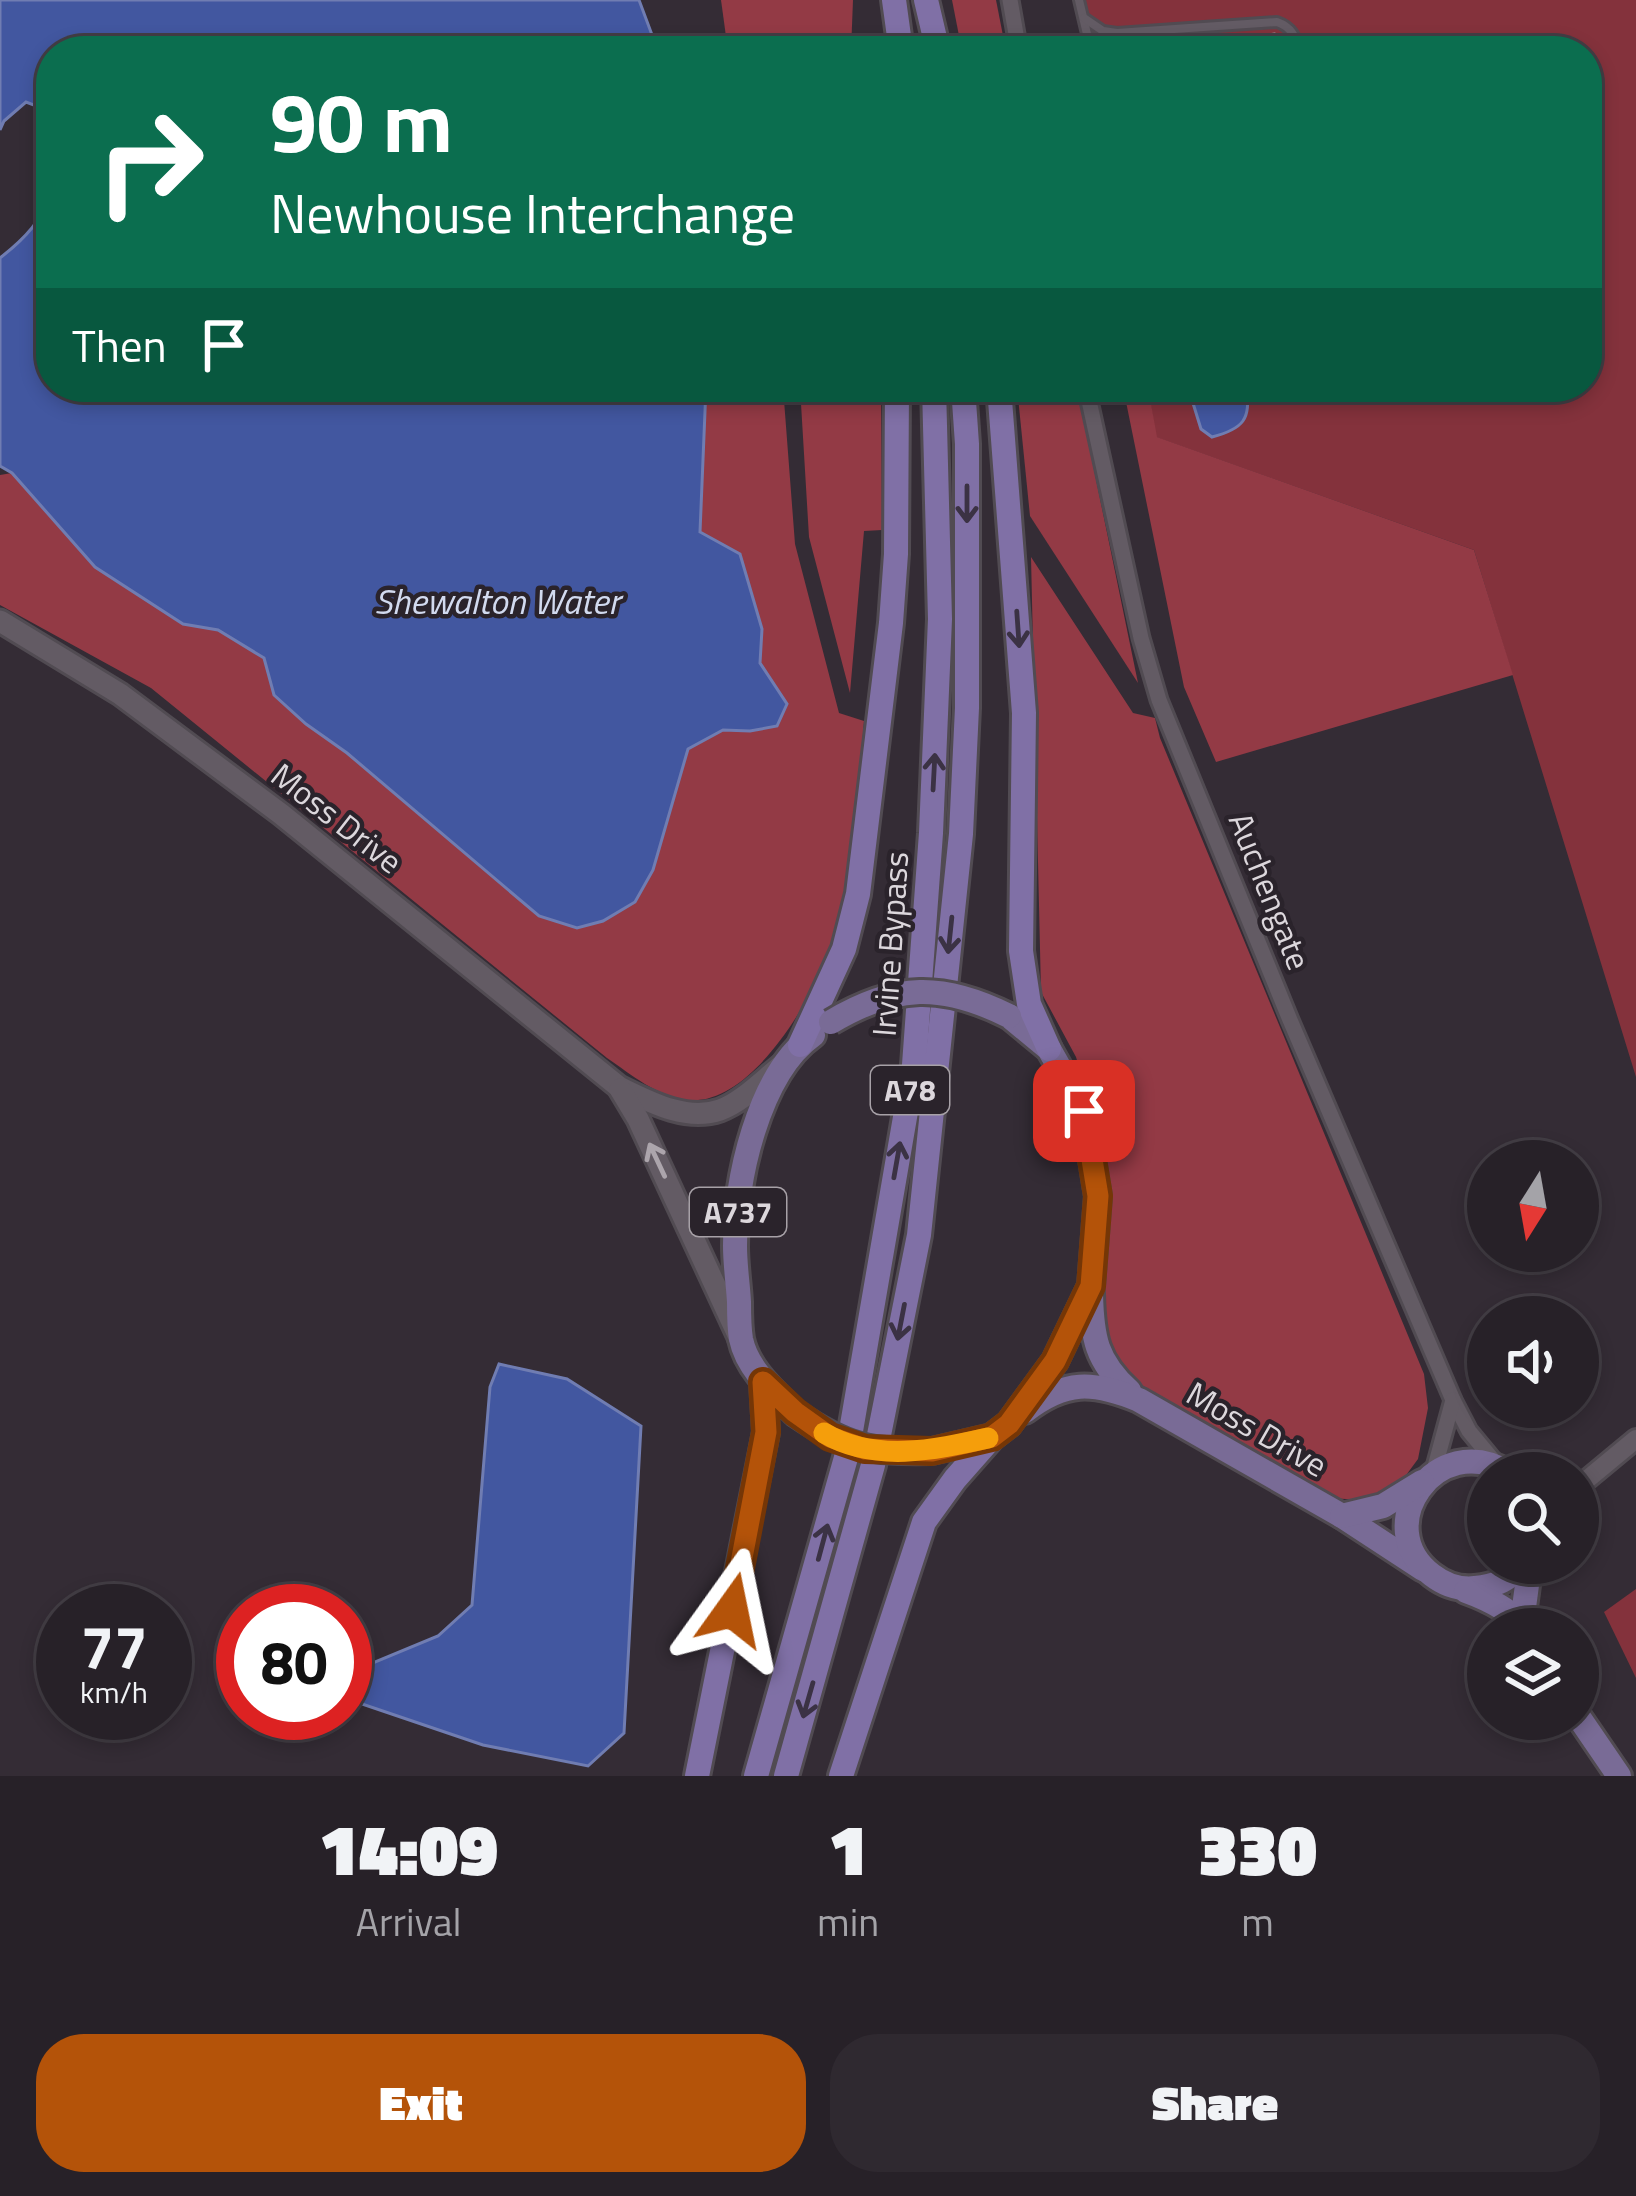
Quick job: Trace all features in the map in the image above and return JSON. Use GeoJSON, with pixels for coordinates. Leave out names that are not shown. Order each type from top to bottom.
{"type":"FeatureCollection","features":[{"type":"Feature","properties":{"kind":"highway"},"geometry":{"type":"LineString","coordinates":[[884,0],[886,36]]}},
{"type":"Feature","properties":{"kind":"highway"},"geometry":{"type":"LineString","coordinates":[[894,0],[899,36]]}},
{"type":"Feature","properties":{"kind":"highway"},"geometry":{"type":"LineString","coordinates":[[926,0],[932,36]]}},
{"type":"Feature","properties":{"kind":"highway"},"geometry":{"type":"LineString","coordinates":[[800,1045],[844,949],[858,894],[893,600],[897,402]]}},
{"type":"Feature","properties":{"kind":"highway","name":"Irvine Bypass"},"geometry":{"type":"LineString","coordinates":[[756,1776],[847,1454],[914,1065],[940,620],[934,402]]}},
{"type":"Feature","properties":{"kind":"highway","name":"Irvine Bypass"},"geometry":{"type":"LineString","coordinates":[[786,1776],[873,1465],[919,1235],[961,834],[967,708],[964,402]]}},
{"type":"Feature","properties":{"kind":"highway"},"geometry":{"type":"LineString","coordinates":[[1000,402],[1024,713],[1021,951],[1029,1004],[1049,1049]]}},
{"type":"Feature","properties":{"kind":"highway"},"geometry":{"type":"LineString","coordinates":[[698,1776],[766,1432],[763,1382]]}},
{"type":"Feature","properties":{"kind":"highway"},"geometry":{"type":"LineString","coordinates":[[841,1776],[924,1522],[1000,1430]]}},
{"type":"Feature","properties":{"kind":"main road","name":"Moss Drive"},"geometry":{"type":"LineString","coordinates":[[0,621],[120,694],[281,814],[619,1087],[688,1113],[718,1111],[782,1065]]}},
{"type":"Feature","properties":{"kind":"main road","name":"A737"},"geometry":{"type":"LineString","coordinates":[[939,991],[976,1000],[1009,1016],[1049,1049],[1084,1111],[1098,1196],[1091,1286],[1055,1361],[1000,1430],[932,1451],[865,1449],[830,1437],[795,1412],[763,1382],[741,1342],[735,1245],[741,1185],[754,1130],[782,1065],[800,1045],[831,1022],[883,999],[939,991]]}},
{"type":"Feature","properties":{"kind":"main road","name":"Moss Drive"},"geometry":{"type":"LineString","coordinates":[[619,1087],[741,1342]]}},
{"type":"Feature","properties":{"kind":"main road","name":"Moss Drive"},"geometry":{"type":"LineString","coordinates":[[1091,1286],[1092,1330],[1100,1356],[1109,1373],[1138,1400]]}},
{"type":"Feature","properties":{"kind":"main road","name":"Moss Drive"},"geometry":{"type":"LineString","coordinates":[[1000,1430],[1043,1397],[1077,1385],[1106,1387],[1138,1400],[1342,1516],[1423,1568]]}},
{"type":"Feature","properties":{"kind":"main road"},"geometry":{"type":"LineString","coordinates":[[1423,1568],[1408,1541],[1408,1514],[1415,1494],[1431,1475],[1467,1461]]}},
{"type":"Feature","properties":{"kind":"main road","name":"Moss Drive"},"geometry":{"type":"LineString","coordinates":[[1342,1516],[1383,1507],[1431,1475]]}},
{"type":"Feature","properties":{"kind":"main road","name":"A737"},"geometry":{"type":"LineString","coordinates":[[1423,1568],[1444,1584],[1498,1608]]}},
{"type":"Feature","properties":{"kind":"main road","name":"A737"},"geometry":{"type":"LineString","coordinates":[[1464,1590],[1497,1584]]}},
{"type":"Feature","properties":{"kind":"main road"},"geometry":{"type":"LineString","coordinates":[[1594,1740],[1619,1776]]}},
{"type":"Feature","properties":{"kind":"street"},"geometry":{"type":"LineString","coordinates":[[1010,0],[1016,36]]}},
{"type":"Feature","properties":{"kind":"street","name":"Auchengate"},"geometry":{"type":"LineString","coordinates":[[1089,402],[1141,638],[1160,700],[1453,1400],[1469,1432],[1488,1452]]}},
{"type":"Feature","properties":{"kind":"street"},"geometry":{"type":"LineString","coordinates":[[1431,1475],[1453,1400]]}},
{"type":"Feature","properties":{"kind":"street"},"geometry":{"type":"LineString","coordinates":[[1599,1470],[1636,1439]]}},
{"type":"Feature","properties":{"kind":"street"},"geometry":{"type":"LineString","coordinates":[[1599,1468],[1603,1467]]}},
{"type":"Feature","properties":{"kind":"lane"},"geometry":{"type":"LineString","coordinates":[[1078,0],[1088,36]]}},
{"type":"Feature","properties":{"kind":"lane"},"geometry":{"type":"LineString","coordinates":[[1084,18],[1103,31],[1117,33],[1277,22],[1294,36]]}},
{"type":"Feature","properties":{"kind":"shaded area"},"geometry":{"type":"Polygon","coordinates":[[[721,0],[853,0],[852,36],[726,36],[721,0]]]}},
{"type":"Feature","properties":{"kind":"shaded area"},"geometry":{"type":"Polygon","coordinates":[[[952,0],[996,0],[1003,36],[959,36],[952,0]]]}},
{"type":"Feature","properties":{"kind":"shaded area"},"geometry":{"type":"Polygon","coordinates":[[[1084,0],[1636,0],[1636,1077],[1474,550],[1156,437],[1150,402],[1602,402],[1602,36],[1090,36],[1084,0]]]}},
{"type":"Feature","properties":{"kind":"shaded area"},"geometry":{"type":"Polygon","coordinates":[[[705,402],[784,402],[795,544],[839,713],[864,721],[852,889],[827,960],[790,1027],[767,1057],[742,1081],[715,1096],[688,1100],[655,1089],[607,1058],[151,688],[0,605],[0,475],[12,473],[95,567],[183,624],[218,630],[264,658],[274,695],[306,724],[603,921],[635,902],[653,870],[688,749],[723,730],[750,731],[787,705],[760,663],[762,629],[700,533],[705,402]]]}},
{"type":"Feature","properties":{"kind":"shaded area"},"geometry":{"type":"Polygon","coordinates":[[[801,402],[881,402],[882,530],[864,531],[850,693],[809,537],[801,402]]]}},
{"type":"Feature","properties":{"kind":"shaded area"},"geometry":{"type":"Polygon","coordinates":[[[1019,402],[1080,402],[1138,683],[1030,516],[1019,402]]]}},
{"type":"Feature","properties":{"kind":"shaded area"},"geometry":{"type":"Polygon","coordinates":[[[1126,402],[1151,402],[1157,437],[1474,550],[1513,675],[1216,762],[1184,687],[1126,402]]]}},
{"type":"Feature","properties":{"kind":"shaded area"},"geometry":{"type":"Polygon","coordinates":[[[1031,557],[1133,713],[1155,718],[1424,1374],[1428,1408],[1418,1459],[1401,1482],[1362,1500],[1329,1498],[1143,1388],[1115,1357],[1101,1325],[1107,1160],[1076,1057],[1041,992],[1031,557]]]}},
{"type":"Feature","properties":{"kind":"shaded area"},"geometry":{"type":"Polygon","coordinates":[[[1636,1589],[1636,1678],[1604,1612],[1636,1589]]]}},
{"type":"Feature","properties":{"kind":"water","name":"Shewalton Water"},"geometry":{"type":"Polygon","coordinates":[[[0,0],[639,0],[652,36],[36,36],[36,106],[26,102],[0,130],[0,0]]]}},
{"type":"Feature","properties":{"kind":"water","name":"Shewalton Water"},"geometry":{"type":"Polygon","coordinates":[[[35,224],[36,402],[705,402],[700,532],[740,554],[762,629],[760,663],[787,704],[777,726],[723,730],[688,749],[653,870],[635,902],[603,921],[577,928],[539,916],[274,695],[264,658],[218,630],[183,624],[95,567],[12,473],[0,466],[0,258],[35,224]]]}},
{"type":"Feature","properties":{"kind":"water"},"geometry":{"type":"Polygon","coordinates":[[[1193,402],[1248,402],[1238,426],[1212,437],[1201,429],[1193,402]]]}},
{"type":"Feature","properties":{"kind":"water"},"geometry":{"type":"Polygon","coordinates":[[[499,1364],[567,1379],[641,1426],[624,1733],[588,1766],[483,1745],[372,1707],[372,1663],[438,1636],[472,1605],[490,1387],[499,1364]]]}},
{"type":"Feature","properties":{"kind":"slow traffic"},"geometry":{"type":"LineString","coordinates":[[824,1433],[865,1449],[898,1452],[932,1451],[988,1438]]}},
{"type":"Feature","properties":{"kind":"route"},"geometry":{"type":"LineString","coordinates":[[732,1610],[766,1432],[763,1382],[830,1437],[865,1449],[932,1451],[992,1437],[1009,1424],[1055,1361],[1091,1286],[1098,1196],[1084,1111]]}}]}
